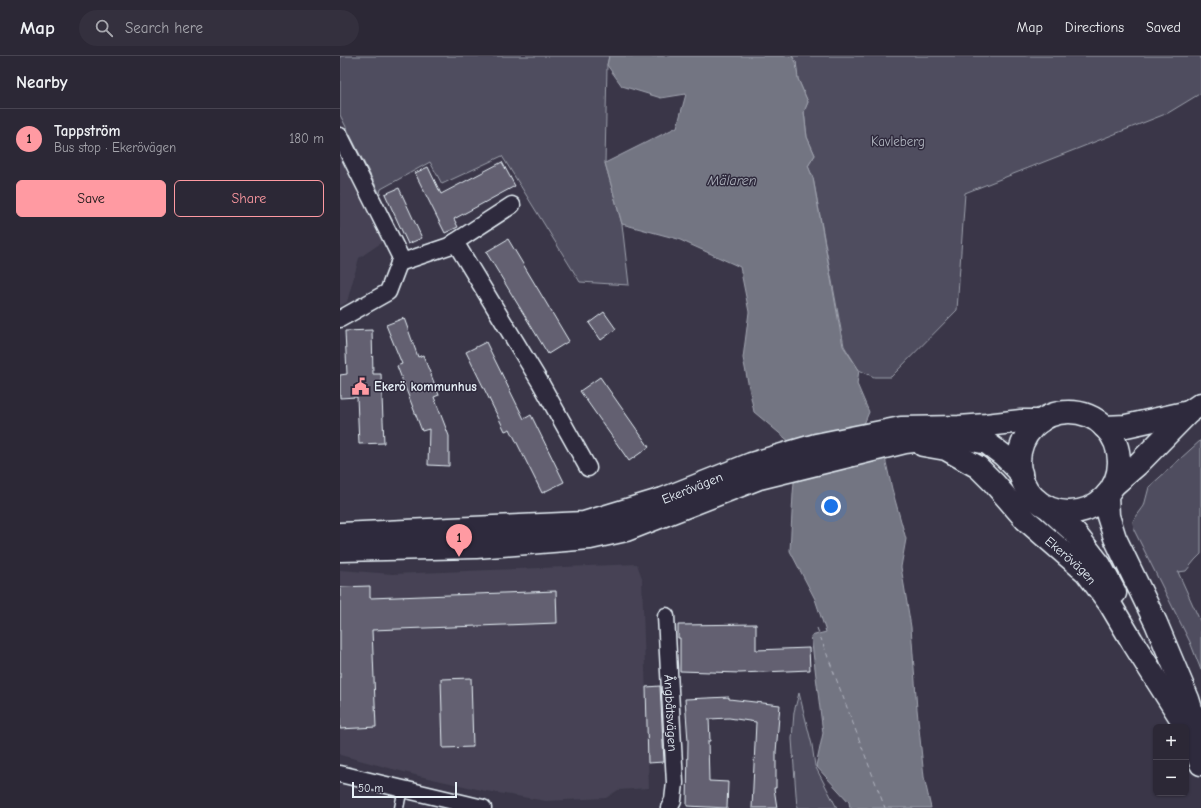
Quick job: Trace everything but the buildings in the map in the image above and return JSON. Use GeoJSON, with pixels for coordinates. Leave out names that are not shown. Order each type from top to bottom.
{"type":"FeatureCollection","features":[{"type":"Feature","properties":{"kind":"main road"},"geometry":{"type":"LineString","coordinates":[[1104,427],[1126,426],[1195,408]]}},
{"type":"Feature","properties":{"kind":"main road"},"geometry":{"type":"LineString","coordinates":[[1110,490],[1118,475],[1119,464],[1116,446],[1110,434],[1104,427],[1090,417],[1072,413],[1061,413],[1041,421],[1032,429],[1024,441],[1020,460],[1021,473],[1025,485],[1032,495],[1048,508],[1067,512],[1078,511],[1087,509],[1097,503],[1195,408]]}},
{"type":"Feature","properties":{"kind":"main road","name":"Ekerövägen"},"geometry":{"type":"LineString","coordinates":[[905,437],[959,427],[1021,421],[1041,421]]}},
{"type":"Feature","properties":{"kind":"main road","name":"Ekerövägen"},"geometry":{"type":"LineString","coordinates":[[340,550],[476,547],[590,538],[626,530],[671,504],[758,462],[816,445],[905,437],[954,436],[987,443],[1003,455],[1021,473]]}},
{"type":"Feature","properties":{"kind":"main road","name":"Ekerövägen"},"geometry":{"type":"LineString","coordinates":[[905,437],[946,450],[978,467],[1026,520],[1086,572],[1110,604],[1132,641],[1194,735]]}},
{"type":"Feature","properties":{"kind":"main road","name":"Ekerövägen"},"geometry":{"type":"LineString","coordinates":[[1110,490],[1108,516],[1115,538],[1156,624],[1188,699],[1201,764]]}},
{"type":"Feature","properties":{"kind":"main road","name":"Ekerövägen"},"geometry":{"type":"LineString","coordinates":[[340,534],[584,523],[671,504]]}},
{"type":"Feature","properties":{"kind":"main road","name":"Ekerövägen"},"geometry":{"type":"LineString","coordinates":[[1048,508],[1075,533],[1100,565],[1194,735]]}},
{"type":"Feature","properties":{"kind":"street"},"geometry":{"type":"LineString","coordinates":[[340,136],[401,258],[388,292],[340,319]]}},
{"type":"Feature","properties":{"kind":"street"},"geometry":{"type":"LineString","coordinates":[[399,264],[449,246],[512,205]]}},
{"type":"Feature","properties":{"kind":"street"},"geometry":{"type":"LineString","coordinates":[[456,242],[540,382],[588,468]]}},
{"type":"Feature","properties":{"kind":"street","name":"Ångbåtsvägen"},"geometry":{"type":"LineString","coordinates":[[666,616],[675,783],[673,800],[669,808]]}},
{"type":"Feature","properties":{"kind":"street"},"geometry":{"type":"LineString","coordinates":[[340,774],[403,788],[474,807]]}},
{"type":"Feature","properties":{"kind":"lane"},"geometry":{"type":"LineString","coordinates":[[399,808],[403,788]]}},
{"type":"Feature","properties":{"kind":"shaded area"},"geometry":{"type":"Polygon","coordinates":[[[340,148],[387,239],[359,258],[347,302],[340,306],[340,148]]]}},
{"type":"Feature","properties":{"kind":"shaded area"},"geometry":{"type":"Polygon","coordinates":[[[637,564],[642,578],[649,788],[618,790],[606,798],[546,801],[486,791],[419,776],[340,755],[340,570],[393,574],[637,564]]]}},
{"type":"Feature","properties":{"kind":"green space"},"geometry":{"type":"Polygon","coordinates":[[[340,56],[609,56],[607,65],[605,163],[622,224],[629,285],[580,282],[502,156],[442,184],[430,162],[381,189],[380,194],[340,115],[340,56]]]}},
{"type":"Feature","properties":{"kind":"green space","name":"Kavleberg"},"geometry":{"type":"Polygon","coordinates":[[[792,56],[1201,56],[1201,93],[1168,113],[965,193],[957,310],[891,377],[874,377],[859,370],[844,346],[813,178],[808,166],[815,155],[807,137],[804,111],[808,102],[798,79],[796,62],[792,56]]]}},
{"type":"Feature","properties":{"kind":"green space"},"geometry":{"type":"Polygon","coordinates":[[[1201,440],[1201,554],[1186,571],[1178,572],[1201,623],[1201,670],[1190,642],[1134,530],[1133,521],[1144,506],[1149,487],[1201,440]]]}},
{"type":"Feature","properties":{"kind":"green space"},"geometry":{"type":"Polygon","coordinates":[[[799,693],[812,745],[815,766],[837,808],[797,808],[792,739],[794,712],[799,693]]]}},
{"type":"Feature","properties":{"kind":"water","name":"Mälaren"},"geometry":{"type":"Polygon","coordinates":[[[609,56],[792,56],[796,62],[798,79],[808,102],[804,112],[807,137],[815,155],[808,166],[813,178],[843,346],[859,370],[857,384],[869,412],[857,441],[885,458],[906,539],[901,567],[911,627],[924,777],[931,808],[850,808],[849,802],[816,766],[823,733],[811,636],[826,632],[815,599],[790,551],[797,448],[754,412],[743,358],[749,312],[740,267],[678,239],[622,224],[605,163],[677,127],[686,94],[661,98],[622,86],[607,65],[609,56]]]}},
{"type":"Feature","properties":{"kind":"ferry route"},"geometry":{"type":"LineString","coordinates":[[817,628],[885,808]]}},
{"type":"Feature","properties":{"kind":"place","name":"Ekerö kommunhus"},"geometry":{"type":"Point","coordinates":[361,386]}},
{"type":"Feature","properties":{"kind":"place","name":"Tappström"},"geometry":{"type":"Point","coordinates":[459,557]}}]}
